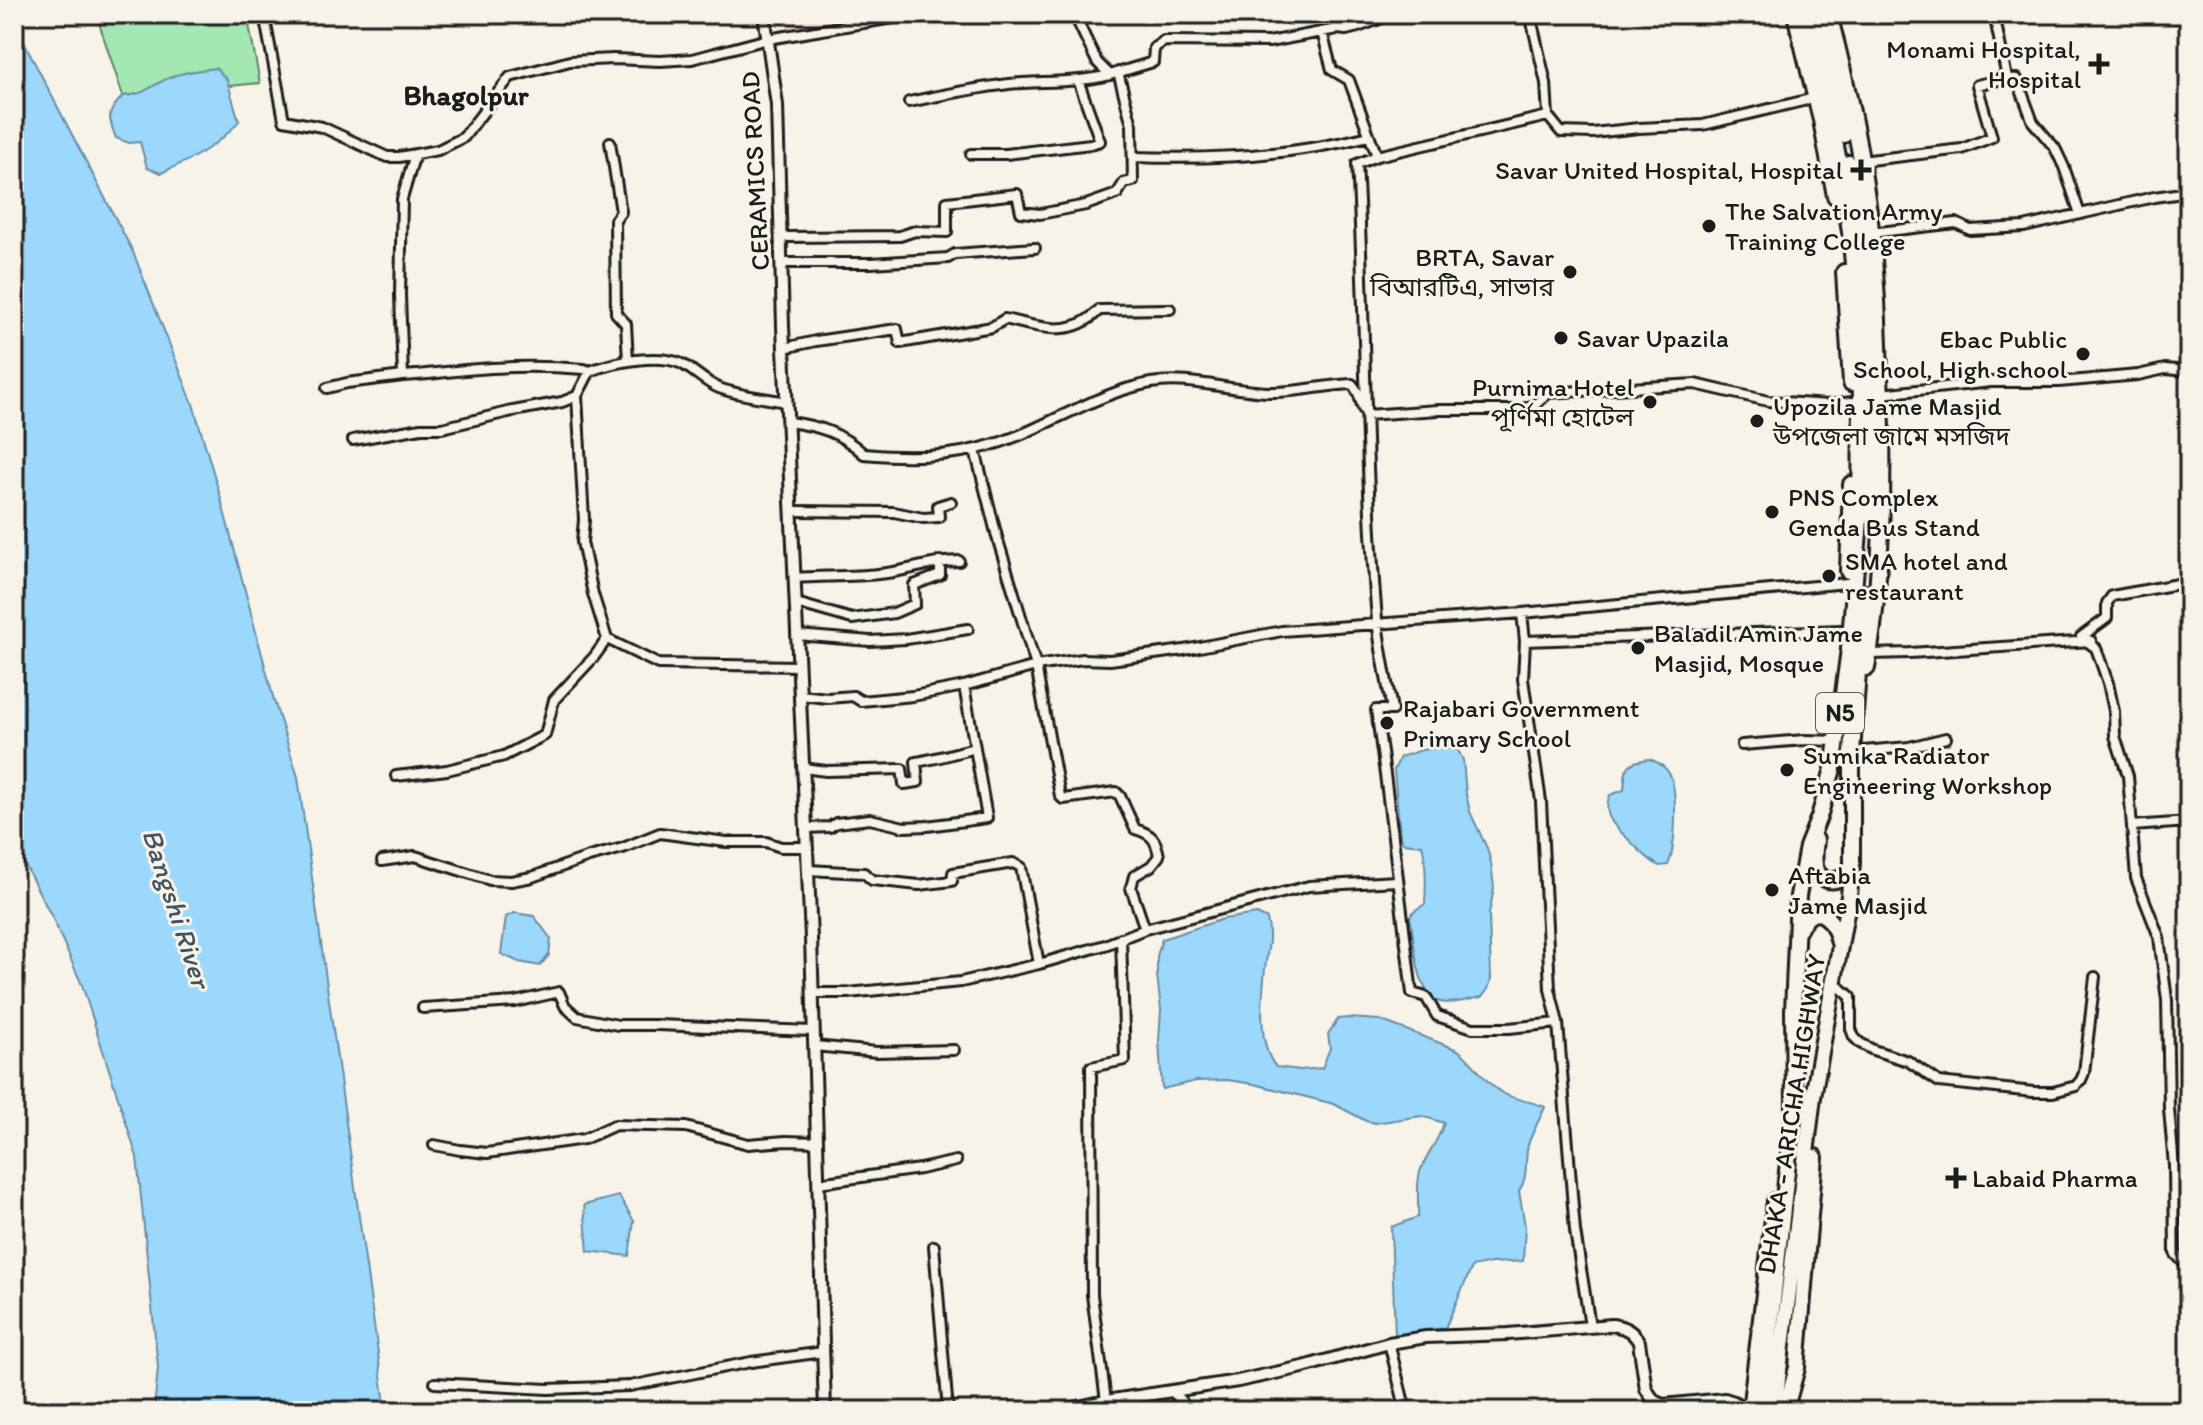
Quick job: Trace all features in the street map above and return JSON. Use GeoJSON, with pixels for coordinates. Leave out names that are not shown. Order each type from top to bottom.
{"type":"FeatureCollection","features":[{"type":"Feature","properties":{"kind":"highway"},"geometry":{"type":"LineString","coordinates":[[1795,14],[1835,193],[1848,315],[1852,402],[1847,583],[1838,679],[1841,699]]}},
{"type":"Feature","properties":{"kind":"highway","name":"DHAKA - ARICHA HIGHWAY"},"geometry":{"type":"LineString","coordinates":[[1761,1411],[1794,1107],[1793,1011],[1802,870],[1833,769],[1859,548],[1861,398],[1859,328],[1850,232],[1826,95],[1806,14]]}},
{"type":"Feature","properties":{"kind":"highway","name":"DHAKA - ARICHA HIGHWAY"},"geometry":{"type":"LineString","coordinates":[[1774,1411],[1813,1097],[1849,896],[1852,752],[1871,488],[1872,398],[1862,242],[1838,102],[1817,14]]}},
{"type":"Feature","properties":{"kind":"highway"},"geometry":{"type":"LineString","coordinates":[[1829,14],[1861,161],[1871,233],[1881,394],[1882,503],[1869,654],[1854,730]]}},
{"type":"Feature","properties":{"kind":"highway"},"geometry":{"type":"LineString","coordinates":[[1819,817],[1815,850],[1818,874],[1834,881],[1848,873],[1852,863]]}},
{"type":"Feature","properties":{"kind":"highway"},"geometry":{"type":"LineString","coordinates":[[1796,934],[1810,915],[1827,916],[1837,932],[1840,951]]}},
{"type":"Feature","properties":{"kind":"highway"},"geometry":{"type":"LineString","coordinates":[[1785,1411],[1797,1368],[1817,1130],[1813,1097]]}},
{"type":"Feature","properties":{"kind":"highway"},"geometry":{"type":"LineString","coordinates":[[1748,1411],[1781,1146],[1794,1107]]}},
{"type":"Feature","properties":{"kind":"street"},"geometry":{"type":"LineString","coordinates":[[264,14],[284,120],[322,127],[387,157],[438,150],[464,137],[510,77],[570,61],[692,59],[768,39],[917,14]]}},
{"type":"Feature","properties":{"kind":"street","name":"CERAMICS ROAD"},"geometry":{"type":"LineString","coordinates":[[764,14],[777,105],[783,326],[808,870],[825,1411]]}},
{"type":"Feature","properties":{"kind":"street"},"geometry":{"type":"LineString","coordinates":[[781,239],[947,232],[947,202],[1017,194],[1021,212],[1040,214],[1086,205],[1117,194],[1124,183],[1133,181],[1132,125],[1114,74],[1097,62],[1074,14]]}},
{"type":"Feature","properties":{"kind":"street"},"geometry":{"type":"LineString","coordinates":[[909,102],[958,91],[1091,79],[1114,74],[1153,62],[1154,48],[1164,41],[1269,42],[1358,27],[1393,14]]}},
{"type":"Feature","properties":{"kind":"street"},"geometry":{"type":"LineString","coordinates":[[1530,14],[1546,83],[1548,116],[1561,132],[1593,133],[1703,125],[1815,98]]}},
{"type":"Feature","properties":{"kind":"street"},"geometry":{"type":"LineString","coordinates":[[1994,14],[2007,78]]}},
{"type":"Feature","properties":{"kind":"street"},"geometry":{"type":"LineString","coordinates":[[1322,32],[1332,70],[1349,80],[1377,156]]}},
{"type":"Feature","properties":{"kind":"street"},"geometry":{"type":"LineString","coordinates":[[1861,161],[1962,149],[1992,137],[1977,85],[2007,78],[2017,79],[2033,122],[2055,148],[2064,167],[2080,214]]}},
{"type":"Feature","properties":{"kind":"street"},"geometry":{"type":"LineString","coordinates":[[971,154],[1006,154],[1100,141],[1078,80]]}},
{"type":"Feature","properties":{"kind":"street"},"geometry":{"type":"LineString","coordinates":[[1548,116],[1377,156],[1357,164],[1377,623],[1392,710],[1376,710],[1391,807],[1412,993],[1426,997],[1437,1016],[1473,1028],[1558,1023]]}},
{"type":"Feature","properties":{"kind":"street"},"geometry":{"type":"LineString","coordinates":[[1134,157],[1188,159],[1272,154],[1330,146],[1369,136]]}},
{"type":"Feature","properties":{"kind":"street"},"geometry":{"type":"LineString","coordinates":[[610,142],[621,212],[615,220],[616,313],[626,324],[628,361]]}},
{"type":"Feature","properties":{"kind":"street"},"geometry":{"type":"LineString","coordinates":[[403,376],[400,295],[402,199],[415,154]]}},
{"type":"Feature","properties":{"kind":"street"},"geometry":{"type":"LineString","coordinates":[[1871,233],[1956,223],[1970,230],[2024,227],[2189,192]]}},
{"type":"Feature","properties":{"kind":"street"},"geometry":{"type":"LineString","coordinates":[[782,263],[911,261],[1035,248]]}},
{"type":"Feature","properties":{"kind":"street"},"geometry":{"type":"LineString","coordinates":[[784,348],[897,329],[900,343],[992,327],[1005,319],[1052,330],[1076,326],[1089,320],[1099,310],[1170,309]]}},
{"type":"Feature","properties":{"kind":"street"},"geometry":{"type":"LineString","coordinates":[[327,388],[464,370],[534,366],[590,371],[628,361],[673,360],[717,388],[787,402]]}},
{"type":"Feature","properties":{"kind":"street"},"geometry":{"type":"LineString","coordinates":[[1881,394],[1991,382],[2059,382],[2138,375],[2165,369],[2189,371]]}},
{"type":"Feature","properties":{"kind":"street"},"geometry":{"type":"LineString","coordinates":[[590,371],[577,396],[584,520],[582,542],[607,639],[658,664],[799,666]]}},
{"type":"Feature","properties":{"kind":"street"},"geometry":{"type":"LineString","coordinates":[[788,422],[832,431],[864,454],[942,456],[1016,437],[1103,397],[1151,383],[1187,381],[1274,392],[1352,384],[1360,393],[1362,411],[1367,415],[1438,410],[1519,410],[1535,405],[1548,393],[1695,384],[1768,401],[1829,405],[1852,402]]}},
{"type":"Feature","properties":{"kind":"street"},"geometry":{"type":"LineString","coordinates":[[353,440],[421,428],[442,428],[577,396]]}},
{"type":"Feature","properties":{"kind":"street"},"geometry":{"type":"LineString","coordinates":[[975,450],[997,537],[1036,666],[1060,796],[1063,799],[1116,792],[1135,829],[1150,833],[1156,841],[1159,856],[1151,866],[1134,876],[1131,888],[1145,929]]}},
{"type":"Feature","properties":{"kind":"street"},"geometry":{"type":"LineString","coordinates":[[792,511],[894,512],[923,518],[939,517],[938,506],[951,502]]}},
{"type":"Feature","properties":{"kind":"street"},"geometry":{"type":"LineString","coordinates":[[795,578],[878,574],[940,561],[959,561]]}},
{"type":"Feature","properties":{"kind":"street"},"geometry":{"type":"LineString","coordinates":[[796,603],[852,619],[894,613],[915,604],[914,585],[940,575],[940,561]]}},
{"type":"Feature","properties":{"kind":"street"},"geometry":{"type":"LineString","coordinates":[[2081,637],[2107,618],[2107,603],[2112,596],[2189,582]]}},
{"type":"Feature","properties":{"kind":"street"},"geometry":{"type":"LineString","coordinates":[[800,695],[828,698],[853,696],[861,701],[873,701],[964,686],[1036,666],[1184,650],[1282,631],[1847,583]]}},
{"type":"Feature","properties":{"kind":"street"},"geometry":{"type":"LineString","coordinates":[[1522,613],[1525,641],[1523,679],[1541,801],[1550,989],[1558,1023],[1574,1218],[1590,1326]]}},
{"type":"Feature","properties":{"kind":"street"},"geometry":{"type":"LineString","coordinates":[[797,635],[870,641],[968,629]]}},
{"type":"Feature","properties":{"kind":"street"},"geometry":{"type":"LineString","coordinates":[[1525,641],[1842,630]]}},
{"type":"Feature","properties":{"kind":"street"},"geometry":{"type":"LineString","coordinates":[[1869,654],[2091,641],[2081,637]]}},
{"type":"Feature","properties":{"kind":"street"},"geometry":{"type":"LineString","coordinates":[[2081,637],[2096,648],[2108,683],[2115,736],[2128,776],[2136,878],[2159,937],[2167,1000],[2175,1253],[2189,1269]]}},
{"type":"Feature","properties":{"kind":"street"},"geometry":{"type":"LineString","coordinates":[[396,776],[447,770],[504,756],[545,735],[554,700],[607,639]]}},
{"type":"Feature","properties":{"kind":"street"},"geometry":{"type":"LineString","coordinates":[[806,828],[870,819],[904,827],[987,818],[964,686]]}},
{"type":"Feature","properties":{"kind":"street"},"geometry":{"type":"LineString","coordinates":[[1852,752],[1909,747],[1946,738]]}},
{"type":"Feature","properties":{"kind":"street"},"geometry":{"type":"LineString","coordinates":[[1742,745],[1837,741]]}},
{"type":"Feature","properties":{"kind":"street"},"geometry":{"type":"LineString","coordinates":[[803,768],[826,771],[902,769],[904,784],[918,782],[916,762],[975,748]]}},
{"type":"Feature","properties":{"kind":"street"},"geometry":{"type":"LineString","coordinates":[[2132,826],[2189,822]]}},
{"type":"Feature","properties":{"kind":"street"},"geometry":{"type":"LineString","coordinates":[[382,861],[415,856],[490,880],[511,881],[623,848],[660,833],[726,842],[766,842],[781,847],[807,847]]}},
{"type":"Feature","properties":{"kind":"street"},"geometry":{"type":"LineString","coordinates":[[808,870],[864,873],[872,880],[919,885],[952,881],[953,873],[1013,863],[1021,867],[1039,964]]}},
{"type":"Feature","properties":{"kind":"street"},"geometry":{"type":"LineString","coordinates":[[812,993],[848,993],[961,982],[1039,964],[1145,929],[1309,886],[1397,881]]}},
{"type":"Feature","properties":{"kind":"street"},"geometry":{"type":"LineString","coordinates":[[1106,1401],[1092,1295],[1091,1067],[1125,1060],[1121,938]]}},
{"type":"Feature","properties":{"kind":"street"},"geometry":{"type":"LineString","coordinates":[[1834,982],[1851,997],[1851,1029],[1860,1043],[1908,1061],[1939,1082],[2034,1092],[2067,1089],[2081,1080],[2095,977]]}},
{"type":"Feature","properties":{"kind":"street"},"geometry":{"type":"LineString","coordinates":[[423,1008],[515,1002],[559,992],[565,1006],[577,1017],[618,1025],[813,1031]]}},
{"type":"Feature","properties":{"kind":"street"},"geometry":{"type":"LineString","coordinates":[[814,1046],[877,1052],[954,1050]]}},
{"type":"Feature","properties":{"kind":"street"},"geometry":{"type":"LineString","coordinates":[[434,1145],[487,1153],[584,1139],[615,1125],[686,1127],[748,1144],[817,1142]]}},
{"type":"Feature","properties":{"kind":"street"},"geometry":{"type":"LineString","coordinates":[[818,1183],[956,1161]]}},
{"type":"Feature","properties":{"kind":"street"},"geometry":{"type":"LineString","coordinates":[[934,1246],[948,1411]]}},
{"type":"Feature","properties":{"kind":"street"},"geometry":{"type":"LineString","coordinates":[[2175,1253],[2189,1255]]}},
{"type":"Feature","properties":{"kind":"street"},"geometry":{"type":"LineString","coordinates":[[1060,1411],[1238,1381],[1389,1343],[1426,1337],[1612,1325],[1624,1327],[1639,1342],[1646,1389],[1659,1404],[1725,1399],[1748,1411]]}},
{"type":"Feature","properties":{"kind":"street"},"geometry":{"type":"LineString","coordinates":[[1389,1343],[1406,1411]]}},
{"type":"Feature","properties":{"kind":"street"},"geometry":{"type":"LineString","coordinates":[[435,1383],[548,1389],[630,1386],[751,1362],[823,1352]]}},
{"type":"Feature","properties":{"kind":"street"},"geometry":{"type":"LineString","coordinates":[[1172,1391],[1182,1402],[1183,1411]]}},
{"type":"Feature","properties":{"kind":"shaded area"},"geometry":{"type":"Polygon","coordinates":[[[783,14],[917,14],[789,33],[783,14]]]}},
{"type":"Feature","properties":{"kind":"green space"},"geometry":{"type":"Polygon","coordinates":[[[96,14],[247,14],[260,83],[123,96],[96,14]]]}},
{"type":"Feature","properties":{"kind":"water","name":"Bangshi River"},"geometry":{"type":"Polygon","coordinates":[[[14,23],[133,252],[193,404],[298,777],[386,1411],[154,1411],[158,1367],[137,1157],[82,985],[53,919],[14,844],[14,23]]]}},
{"type":"Feature","properties":{"kind":"water"},"geometry":{"type":"Polygon","coordinates":[[[216,68],[227,80],[239,121],[213,145],[161,173],[147,168],[140,142],[129,143],[116,138],[110,116],[123,96],[143,92],[176,75],[216,68]]]}},
{"type":"Feature","properties":{"kind":"water"},"geometry":{"type":"Polygon","coordinates":[[[1446,747],[1458,750],[1463,760],[1470,812],[1487,848],[1494,888],[1489,914],[1491,980],[1488,989],[1482,997],[1447,1003],[1430,996],[1417,963],[1410,917],[1425,904],[1425,859],[1422,845],[1403,843],[1400,835],[1394,770],[1400,757],[1446,747]]]}},
{"type":"Feature","properties":{"kind":"water"},"geometry":{"type":"Polygon","coordinates":[[[1649,759],[1666,769],[1674,788],[1674,836],[1668,865],[1659,866],[1643,854],[1615,826],[1607,809],[1610,795],[1624,790],[1628,767],[1649,759]]]}},
{"type":"Feature","properties":{"kind":"water"},"geometry":{"type":"Polygon","coordinates":[[[514,913],[534,916],[551,939],[549,955],[540,966],[501,954],[506,917],[514,913]]]}},
{"type":"Feature","properties":{"kind":"water"},"geometry":{"type":"Polygon","coordinates":[[[1257,914],[1267,919],[1268,926],[1262,1020],[1266,1046],[1276,1067],[1300,1070],[1322,1068],[1330,1048],[1328,1034],[1338,1019],[1380,1020],[1458,1050],[1501,1092],[1545,1107],[1528,1145],[1525,1175],[1519,1191],[1525,1226],[1523,1261],[1472,1267],[1445,1328],[1395,1335],[1391,1227],[1418,1217],[1421,1170],[1444,1123],[1422,1116],[1375,1123],[1334,1104],[1227,1080],[1196,1081],[1162,1089],[1157,956],[1162,939],[1223,919],[1257,914]]]}},
{"type":"Feature","properties":{"kind":"water"},"geometry":{"type":"Polygon","coordinates":[[[619,1196],[634,1221],[629,1256],[588,1251],[584,1205],[619,1196]]]}},
{"type":"Feature","properties":{"kind":"place","name":"Monami Hospital, Hospital"},"geometry":{"type":"Point","coordinates":[2099,64]}},
{"type":"Feature","properties":{"kind":"place","name":"Savar United Hospital, Hospital"},"geometry":{"type":"Point","coordinates":[1861,170]}},
{"type":"Feature","properties":{"kind":"place","name":"The Salvation Army Training College"},"geometry":{"type":"Point","coordinates":[1709,226]}},
{"type":"Feature","properties":{"kind":"place","name":"BRTA, Savar বিআরটিএ, সাভার"},"geometry":{"type":"Point","coordinates":[1570,272]}},
{"type":"Feature","properties":{"kind":"place","name":"Savar Upazila"},"geometry":{"type":"Point","coordinates":[1561,338]}},
{"type":"Feature","properties":{"kind":"place","name":"Ebac Public School, High school"},"geometry":{"type":"Point","coordinates":[2083,354]}},
{"type":"Feature","properties":{"kind":"place","name":"Purnima Hotel পূর্ণিমা হোটেল"},"geometry":{"type":"Point","coordinates":[1650,402]}},
{"type":"Feature","properties":{"kind":"place","name":"Upozila Jame Masjid উপজেলা জামে মসজিদ"},"geometry":{"type":"Point","coordinates":[1757,421]}},
{"type":"Feature","properties":{"kind":"place","name":"PNS Complex Genda Bus Stand"},"geometry":{"type":"Point","coordinates":[1772,512]}},
{"type":"Feature","properties":{"kind":"place","name":"SMA hotel and restaurant"},"geometry":{"type":"Point","coordinates":[1829,576]}},
{"type":"Feature","properties":{"kind":"place","name":"Baladil Amin Jame Masjid, Mosque"},"geometry":{"type":"Point","coordinates":[1638,648]}},
{"type":"Feature","properties":{"kind":"place","name":"Rajabari Government Primary School"},"geometry":{"type":"Point","coordinates":[1387,723]}},
{"type":"Feature","properties":{"kind":"place","name":"Sumika Radiator Engineering Workshop"},"geometry":{"type":"Point","coordinates":[1787,770]}},
{"type":"Feature","properties":{"kind":"place","name":"Aftabia Jame Masjid"},"geometry":{"type":"Point","coordinates":[1772,890]}},
{"type":"Feature","properties":{"kind":"place","name":"Labaid Pharma"},"geometry":{"type":"Point","coordinates":[1956,1178]}},
{"type":"Feature","properties":{"kind":"district","name":"Bhagolpur"},"geometry":{"type":"Point","coordinates":[466,95]}}]}
